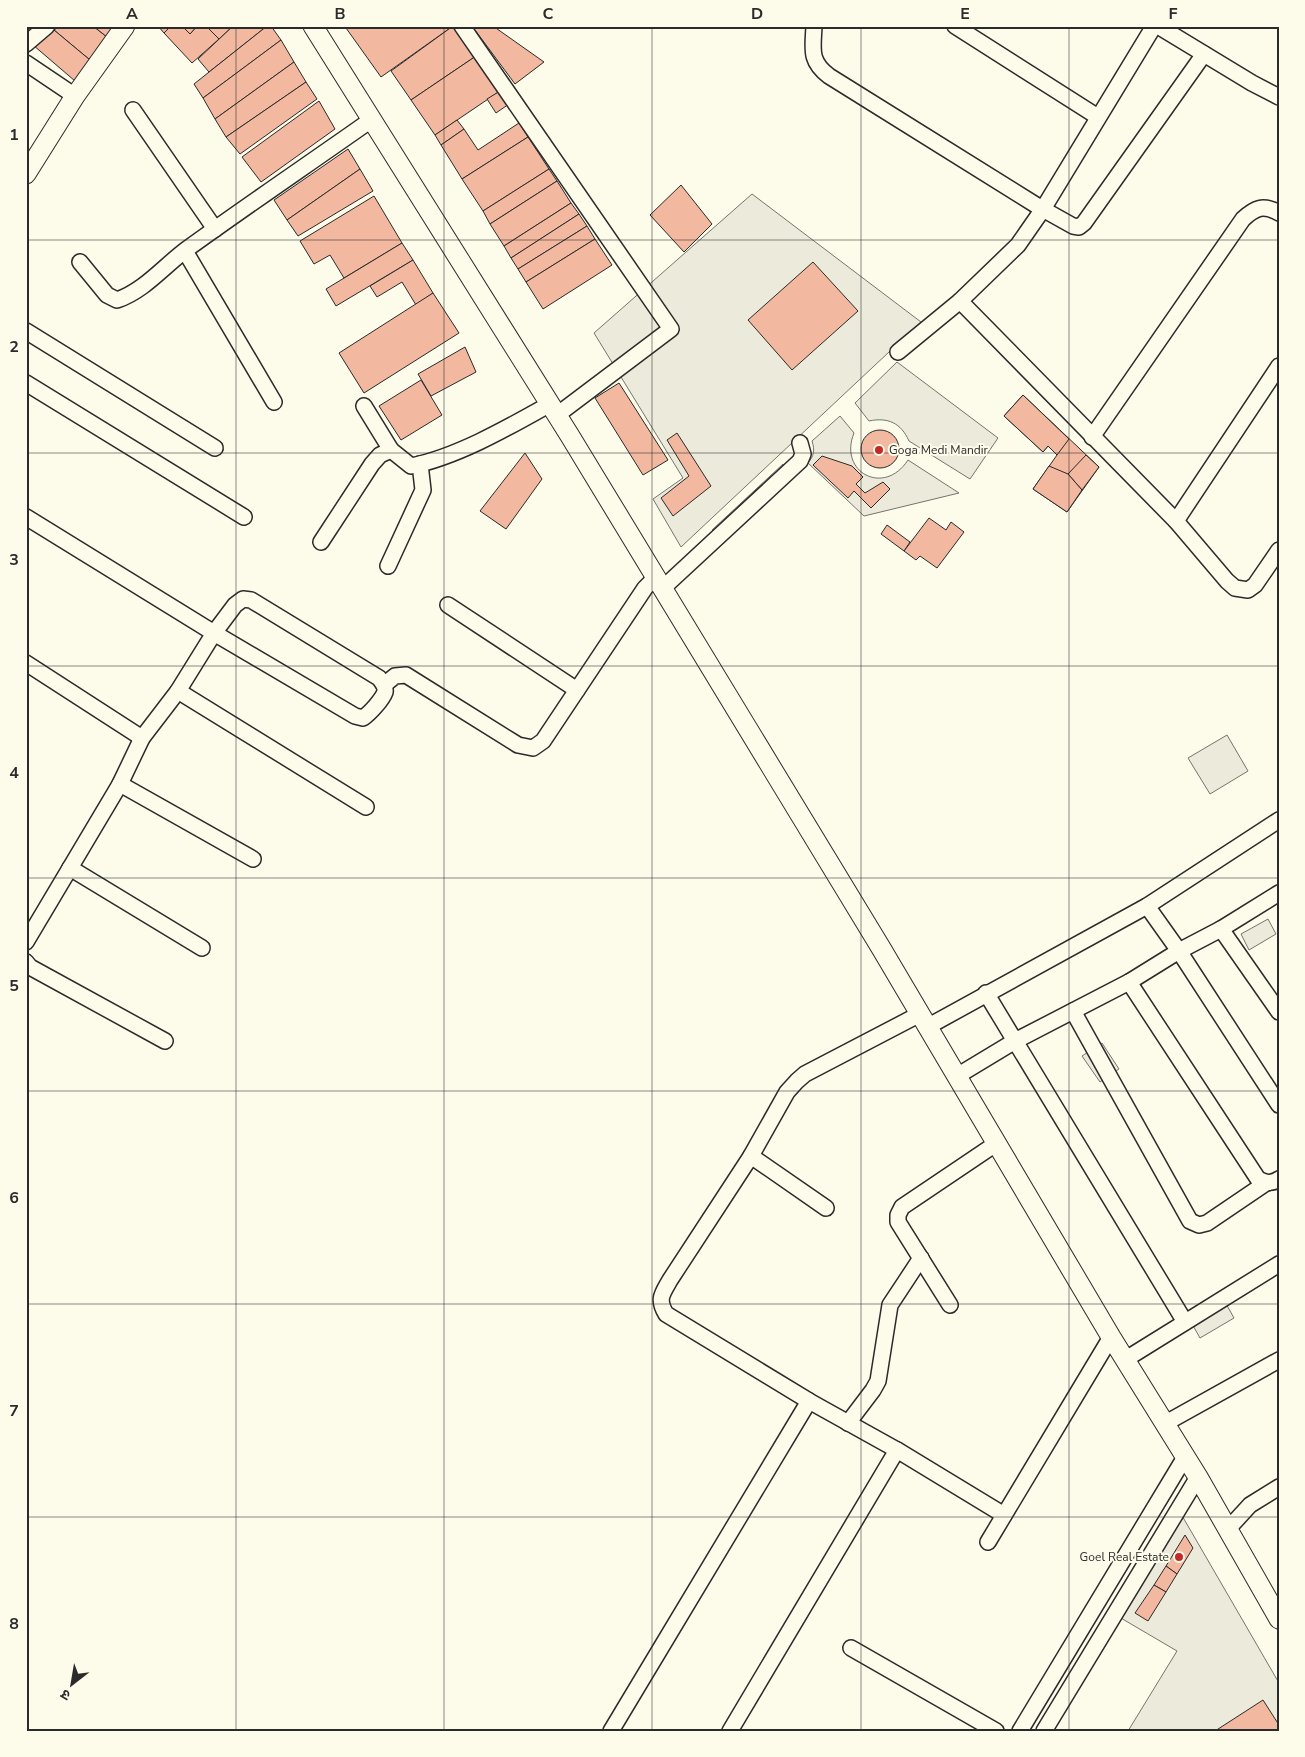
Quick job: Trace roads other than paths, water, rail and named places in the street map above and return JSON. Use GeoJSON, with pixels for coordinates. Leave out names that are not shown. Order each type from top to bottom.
{"type":"FeatureCollection","features":[{"type":"Feature","properties":{"kind":"street"},"geometry":{"type":"LineString","coordinates":[[26,44],[47,26]]}},
{"type":"Feature","properties":{"kind":"street"},"geometry":{"type":"LineString","coordinates":[[26,174],[75,96],[125,26]]}},
{"type":"Feature","properties":{"kind":"street"},"geometry":{"type":"LineString","coordinates":[[364,406],[391,450],[405,462],[411,466],[430,462],[553,409],[671,328],[462,26]]}},
{"type":"Feature","properties":{"kind":"street"},"geometry":{"type":"LineString","coordinates":[[814,26],[814,59],[819,69],[1073,226],[1079,226],[1084,223],[1204,54]]}},
{"type":"Feature","properties":{"kind":"street"},"geometry":{"type":"LineString","coordinates":[[955,26],[1098,118]]}},
{"type":"Feature","properties":{"kind":"street"},"geometry":{"type":"LineString","coordinates":[[898,352],[960,301],[1018,245],[1043,209],[1156,26],[1279,97]]}},
{"type":"Feature","properties":{"kind":"street"},"geometry":{"type":"LineString","coordinates":[[316,27],[371,120],[553,409],[659,582],[924,1020],[1111,1337],[1198,1477],[1279,1618]]}},
{"type":"Feature","properties":{"kind":"street"},"geometry":{"type":"LineString","coordinates":[[26,63],[75,96]]}},
{"type":"Feature","properties":{"kind":"street"},"geometry":{"type":"LineString","coordinates":[[134,110],[215,229]]}},
{"type":"Feature","properties":{"kind":"street"},"geometry":{"type":"LineString","coordinates":[[80,262],[107,295],[116,300],[126,297],[215,229],[371,120]]}},
{"type":"Feature","properties":{"kind":"street"},"geometry":{"type":"LineString","coordinates":[[1092,437],[1243,219],[1253,210],[1263,208],[1279,213]]}},
{"type":"Feature","properties":{"kind":"street"},"geometry":{"type":"LineString","coordinates":[[185,251],[274,402]]}},
{"type":"Feature","properties":{"kind":"street"},"geometry":{"type":"LineString","coordinates":[[960,301],[1176,521],[1227,582],[1235,588],[1248,590],[1255,585],[1279,550]]}},
{"type":"Feature","properties":{"kind":"street"},"geometry":{"type":"LineString","coordinates":[[26,332],[215,448]]}},
{"type":"Feature","properties":{"kind":"street"},"geometry":{"type":"LineString","coordinates":[[1176,521],[1279,366]]}},
{"type":"Feature","properties":{"kind":"street"},"geometry":{"type":"LineString","coordinates":[[26,383],[244,517]]}},
{"type":"Feature","properties":{"kind":"street"},"geometry":{"type":"LineString","coordinates":[[384,685],[395,676],[406,675],[518,745],[533,748],[544,741],[645,588],[659,582],[800,461],[803,454],[800,443]]}},
{"type":"Feature","properties":{"kind":"street"},"geometry":{"type":"LineString","coordinates":[[321,542],[372,464],[380,455],[391,450]]}},
{"type":"Feature","properties":{"kind":"street"},"geometry":{"type":"LineString","coordinates":[[388,566],[423,490],[420,464]]}},
{"type":"Feature","properties":{"kind":"street"},"geometry":{"type":"LineString","coordinates":[[26,517],[214,633],[355,716],[363,718],[370,713],[385,692],[384,685],[379,678],[251,600],[243,599],[235,605],[214,633],[178,691],[142,738],[120,784],[26,942]]}},
{"type":"Feature","properties":{"kind":"street"},"geometry":{"type":"LineString","coordinates":[[448,605],[577,690]]}},
{"type":"Feature","properties":{"kind":"street"},"geometry":{"type":"LineString","coordinates":[[26,663],[142,738]]}},
{"type":"Feature","properties":{"kind":"street"},"geometry":{"type":"LineString","coordinates":[[178,691],[366,806]]}},
{"type":"Feature","properties":{"kind":"street"},"geometry":{"type":"LineString","coordinates":[[120,784],[253,859]]}},
{"type":"Feature","properties":{"kind":"street"},"geometry":{"type":"LineString","coordinates":[[1004,1514],[809,1401],[666,1314],[661,1306],[660,1298],[751,1156],[787,1092],[805,1074],[986,993],[1147,906],[1279,820]]}},
{"type":"Feature","properties":{"kind":"street"},"geometry":{"type":"LineString","coordinates":[[70,868],[202,948]]}},
{"type":"Feature","properties":{"kind":"street"},"geometry":{"type":"LineString","coordinates":[[957,1076],[1015,1041],[1129,982],[1279,893]]}},
{"type":"Feature","properties":{"kind":"street"},"geometry":{"type":"LineString","coordinates":[[1147,906],[1179,951],[1279,1105]]}},
{"type":"Feature","properties":{"kind":"street"},"geometry":{"type":"LineString","coordinates":[[1220,929],[1279,1012]]}},
{"type":"Feature","properties":{"kind":"street"},"geometry":{"type":"LineString","coordinates":[[26,962],[30,967],[165,1041]]}},
{"type":"Feature","properties":{"kind":"street"},"geometry":{"type":"LineString","coordinates":[[1129,982],[1258,1179],[1272,1181]]}},
{"type":"Feature","properties":{"kind":"street"},"geometry":{"type":"LineString","coordinates":[[986,993],[1185,1322]]}},
{"type":"Feature","properties":{"kind":"street"},"geometry":{"type":"LineString","coordinates":[[1073,1011],[1190,1221],[1199,1226],[1207,1223],[1272,1181]]}},
{"type":"Feature","properties":{"kind":"street"},"geometry":{"type":"LineString","coordinates":[[950,1305],[898,1222],[898,1215],[902,1207],[997,1143]]}},
{"type":"Feature","properties":{"kind":"street"},"geometry":{"type":"LineString","coordinates":[[751,1156],[826,1208]]}},
{"type":"Feature","properties":{"kind":"street"},"geometry":{"type":"LineString","coordinates":[[848,1423],[878,1381],[890,1306],[921,1258]]}},
{"type":"Feature","properties":{"kind":"street"},"geometry":{"type":"LineString","coordinates":[[1126,1359],[1279,1264]]}},
{"type":"Feature","properties":{"kind":"street"},"geometry":{"type":"LineString","coordinates":[[988,1542],[1111,1337]]}},
{"type":"Feature","properties":{"kind":"street"},"geometry":{"type":"LineString","coordinates":[[1164,1424],[1279,1360]]}},
{"type":"Feature","properties":{"kind":"street"},"geometry":{"type":"LineString","coordinates":[[611,1731],[809,1401]]}},
{"type":"Feature","properties":{"kind":"street"},"geometry":{"type":"LineString","coordinates":[[730,1731],[896,1450]]}},
{"type":"Feature","properties":{"kind":"street"},"geometry":{"type":"LineString","coordinates":[[1020,1731],[1185,1457]]}},
{"type":"Feature","properties":{"kind":"street"},"geometry":{"type":"LineString","coordinates":[[1044,1731],[1198,1477]]}},
{"type":"Feature","properties":{"kind":"street"},"geometry":{"type":"LineString","coordinates":[[1227,1530],[1250,1505],[1279,1487]]}},
{"type":"Feature","properties":{"kind":"street"},"geometry":{"type":"LineString","coordinates":[[851,1648],[996,1731]]}},
{"type":"Feature","properties":{"kind":"place","name":"Goga Medi Mandir"},"geometry":{"type":"Point","coordinates":[879,450]}},
{"type":"Feature","properties":{"kind":"place","name":"Goel Real Estate"},"geometry":{"type":"Point","coordinates":[1179,1557]}}]}
